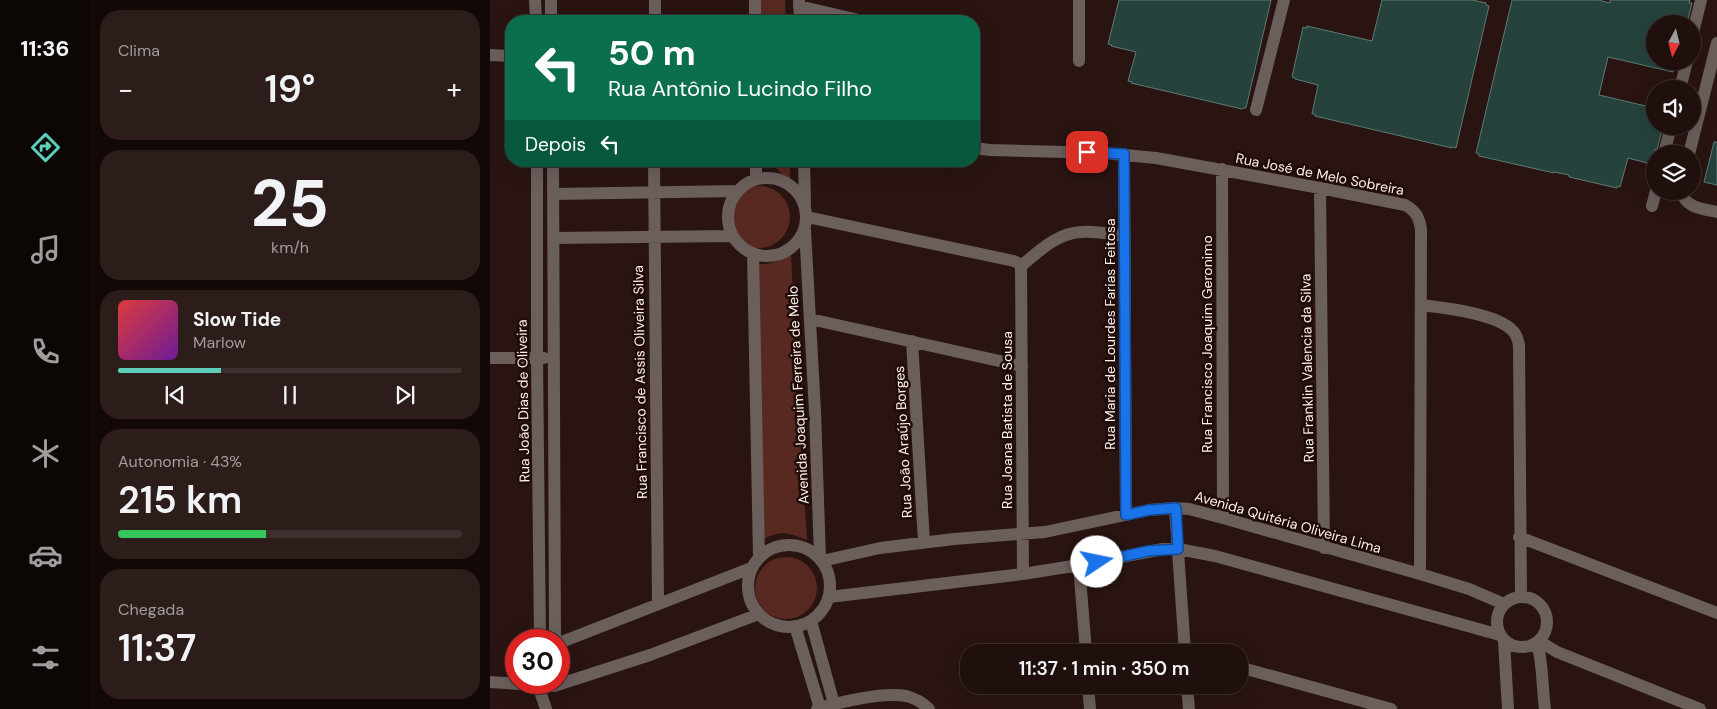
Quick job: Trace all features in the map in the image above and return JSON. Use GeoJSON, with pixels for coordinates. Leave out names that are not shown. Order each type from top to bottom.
{"type":"FeatureCollection","features":[{"type":"Feature","properties":{"kind":"street"},"geometry":{"type":"LineString","coordinates":[[535,0],[536,15]]}},
{"type":"Feature","properties":{"kind":"street"},"geometry":{"type":"LineString","coordinates":[[552,0],[552,15]]}},
{"type":"Feature","properties":{"kind":"street"},"geometry":{"type":"LineString","coordinates":[[655,0],[655,15]]}},
{"type":"Feature","properties":{"kind":"street"},"geometry":{"type":"LineString","coordinates":[[755,0],[755,15]]}},
{"type":"Feature","properties":{"kind":"street"},"geometry":{"type":"LineString","coordinates":[[1079,0],[1079,61]]}},
{"type":"Feature","properties":{"kind":"street"},"geometry":{"type":"LineString","coordinates":[[1256,110],[1284,0]]}},
{"type":"Feature","properties":{"kind":"street"},"geometry":{"type":"LineString","coordinates":[[1697,15],[1701,0]]}},
{"type":"Feature","properties":{"kind":"street"},"geometry":{"type":"LineString","coordinates":[[799,3],[842,15]]}},
{"type":"Feature","properties":{"kind":"street"},"geometry":{"type":"LineString","coordinates":[[1692,145],[1711,92],[1717,42]]}},
{"type":"Feature","properties":{"kind":"street"},"geometry":{"type":"LineString","coordinates":[[490,55],[505,56]]}},
{"type":"Feature","properties":{"kind":"street","name":"Rua José de Melo Sobreira"},"geometry":{"type":"LineString","coordinates":[[980,149],[1124,154],[1222,169],[1405,205],[1415,210],[1420,219],[1421,229],[1420,574]]}},
{"type":"Feature","properties":{"kind":"street","name":"Rua Maria de Lourdes Farias Feitosa"},"geometry":{"type":"LineString","coordinates":[[1124,154],[1126,515]]}},
{"type":"Feature","properties":{"kind":"street","name":"Rua João Dias de Oliveira"},"geometry":{"type":"LineString","coordinates":[[537,167],[540,629]]}},
{"type":"Feature","properties":{"kind":"street"},"geometry":{"type":"LineString","coordinates":[[553,167],[555,629]]}},
{"type":"Feature","properties":{"kind":"street","name":"Rua Francisco de Assis Oliveira Silva"},"geometry":{"type":"LineString","coordinates":[[654,167],[658,603]]}},
{"type":"Feature","properties":{"kind":"street"},"geometry":{"type":"LineString","coordinates":[[756,167],[756,179]]}},
{"type":"Feature","properties":{"kind":"street"},"geometry":{"type":"LineString","coordinates":[[804,167],[806,223],[799,241],[790,249],[778,255],[753,254],[741,246],[733,236],[728,225],[731,201],[737,191],[756,179],[771,178],[785,182],[797,191],[805,204]]}},
{"type":"Feature","properties":{"kind":"street","name":"Rua Francisco Joaquim Geronimo"},"geometry":{"type":"LineString","coordinates":[[1222,169],[1223,518]]}},
{"type":"Feature","properties":{"kind":"street","name":"Rua Franklin Valencia da Silva"},"geometry":{"type":"LineString","coordinates":[[1320,188],[1324,548]]}},
{"type":"Feature","properties":{"kind":"street"},"geometry":{"type":"LineString","coordinates":[[553,194],[737,191]]}},
{"type":"Feature","properties":{"kind":"street"},"geometry":{"type":"LineString","coordinates":[[1652,206],[1654,200]]}},
{"type":"Feature","properties":{"kind":"street"},"geometry":{"type":"LineString","coordinates":[[1685,200],[1696,207],[1717,212]]}},
{"type":"Feature","properties":{"kind":"street"},"geometry":{"type":"LineString","coordinates":[[806,223],[1014,261],[1021,266],[1047,245],[1063,236],[1079,232],[1124,236]]}},
{"type":"Feature","properties":{"kind":"street","name":"Avenida Joaquim Ferreira de Melo"},"geometry":{"type":"LineString","coordinates":[[806,223],[821,560]]}},
{"type":"Feature","properties":{"kind":"street"},"geometry":{"type":"LineString","coordinates":[[553,238],[733,236]]}},
{"type":"Feature","properties":{"kind":"street"},"geometry":{"type":"LineString","coordinates":[[753,254],[759,557]]}},
{"type":"Feature","properties":{"kind":"street","name":"Rua Joana Batista de Sousa"},"geometry":{"type":"LineString","coordinates":[[1021,266],[1023,574]]}},
{"type":"Feature","properties":{"kind":"street"},"geometry":{"type":"LineString","coordinates":[[1421,305],[1460,311],[1492,319],[1512,330],[1517,337],[1519,345],[1519,537],[1521,597]]}},
{"type":"Feature","properties":{"kind":"street"},"geometry":{"type":"LineString","coordinates":[[810,319],[1022,366]]}},
{"type":"Feature","properties":{"kind":"street","name":"Rua João Araújo Borges"},"geometry":{"type":"LineString","coordinates":[[912,341],[924,542]]}},
{"type":"Feature","properties":{"kind":"street"},"geometry":{"type":"LineString","coordinates":[[490,358],[554,358]]}},
{"type":"Feature","properties":{"kind":"street"},"geometry":{"type":"LineString","coordinates":[[538,434],[554,434]]}},
{"type":"Feature","properties":{"kind":"street"},"geometry":{"type":"LineString","coordinates":[[1176,508],[1184,644]]}},
{"type":"Feature","properties":{"kind":"street","name":"Avenida Quitéria Oliveira Lima"},"geometry":{"type":"LineString","coordinates":[[821,560],[880,548],[924,542],[1045,532],[1156,509],[1176,508],[1189,509],[1223,518],[1420,574],[1469,589],[1504,604]]}},
{"type":"Feature","properties":{"kind":"street"},"geometry":{"type":"LineString","coordinates":[[1519,537],[1717,614]]}},
{"type":"Feature","properties":{"kind":"street"},"geometry":{"type":"LineString","coordinates":[[783,545],[797,545],[810,550],[821,560],[828,572],[830,585],[823,609],[811,621],[795,626],[779,626],[759,614],[752,604],[748,592],[748,580],[751,568],[759,557],[770,549],[783,545]]}},
{"type":"Feature","properties":{"kind":"street"},"geometry":{"type":"LineString","coordinates":[[828,597],[1023,574],[1148,551],[1178,549],[1215,556],[1502,638],[1520,648],[1538,642],[1547,626],[1547,617],[1543,609],[1530,598],[1521,597],[1509,600],[1504,604],[1497,616],[1496,622],[1502,638],[1508,709]]}},
{"type":"Feature","properties":{"kind":"street"},"geometry":{"type":"LineString","coordinates":[[1079,565],[1085,644]]}},
{"type":"Feature","properties":{"kind":"street"},"geometry":{"type":"LineString","coordinates":[[570,639],[751,568]]}},
{"type":"Feature","properties":{"kind":"street"},"geometry":{"type":"LineString","coordinates":[[570,679],[650,655],[759,614]]}},
{"type":"Feature","properties":{"kind":"street"},"geometry":{"type":"LineString","coordinates":[[811,621],[834,704]]}},
{"type":"Feature","properties":{"kind":"street"},"geometry":{"type":"LineString","coordinates":[[795,626],[818,709],[834,704],[885,695],[905,696],[922,702],[929,709]]}},
{"type":"Feature","properties":{"kind":"street"},"geometry":{"type":"LineString","coordinates":[[1538,642],[1557,652],[1579,659],[1700,709]]}},
{"type":"Feature","properties":{"kind":"street"},"geometry":{"type":"LineString","coordinates":[[1538,642],[1541,655],[1545,709]]}},
{"type":"Feature","properties":{"kind":"street"},"geometry":{"type":"LineString","coordinates":[[1248,670],[1391,709]]}},
{"type":"Feature","properties":{"kind":"street"},"geometry":{"type":"LineString","coordinates":[[490,682],[505,683]]}},
{"type":"Feature","properties":{"kind":"street"},"geometry":{"type":"LineString","coordinates":[[542,694],[542,701],[546,708]]}},
{"type":"Feature","properties":{"kind":"street"},"geometry":{"type":"LineString","coordinates":[[546,708],[553,694]]}},
{"type":"Feature","properties":{"kind":"street"},"geometry":{"type":"LineString","coordinates":[[1089,694],[1090,709]]}},
{"type":"Feature","properties":{"kind":"street"},"geometry":{"type":"LineString","coordinates":[[1188,694],[1189,709]]}},
{"type":"Feature","properties":{"kind":"shaded area"},"geometry":{"type":"Polygon","coordinates":[[[759,0],[785,0],[786,15],[759,15],[759,0]]]}},
{"type":"Feature","properties":{"kind":"shaded area"},"geometry":{"type":"Polygon","coordinates":[[[768,167],[790,167],[790,182],[776,168],[768,167]]]}},
{"type":"Feature","properties":{"kind":"shaded area"},"geometry":{"type":"Polygon","coordinates":[[[753,186],[765,186],[781,195],[788,205],[790,217],[788,229],[781,239],[765,248],[753,248],[742,243],[733,234],[728,223],[728,211],[733,200],[742,191],[753,186]]]}},
{"type":"Feature","properties":{"kind":"shaded area"},"geometry":{"type":"Polygon","coordinates":[[[791,254],[807,540],[783,533],[760,541],[757,264],[775,262],[791,254]]]}},
{"type":"Feature","properties":{"kind":"shaded area"},"geometry":{"type":"Polygon","coordinates":[[[780,557],[792,557],[808,566],[815,576],[817,588],[815,600],[808,610],[792,619],[780,619],[769,614],[760,605],[755,594],[755,582],[760,571],[769,562],[780,557]]]}},
{"type":"Feature","properties":{"kind":"building"},"geometry":{"type":"Polygon","coordinates":[[[1119,0],[1271,0],[1246,108],[1242,109],[1128,81],[1136,52],[1108,44],[1119,0]]]}},
{"type":"Feature","properties":{"kind":"building"},"geometry":{"type":"Polygon","coordinates":[[[1382,0],[1472,0],[1486,3],[1489,6],[1456,148],[1315,116],[1315,114],[1312,114],[1318,85],[1292,77],[1303,27],[1307,28],[1307,26],[1372,41],[1382,0]]]}},
{"type":"Feature","properties":{"kind":"building"},"geometry":{"type":"Polygon","coordinates":[[[1512,0],[1598,0],[1610,3],[1610,0],[1690,0],[1689,3],[1692,3],[1689,15],[1646,15],[1646,66],[1608,57],[1599,95],[1646,106],[1646,135],[1661,135],[1658,145],[1646,145],[1646,163],[1628,158],[1620,187],[1617,186],[1617,188],[1569,177],[1569,175],[1479,156],[1476,153],[1512,0]]]}},
{"type":"Feature","properties":{"kind":"building"},"geometry":{"type":"Polygon","coordinates":[[[1714,142],[1717,142],[1717,185],[1704,182],[1714,142]]]}},
{"type":"Feature","properties":{"kind":"route"},"geometry":{"type":"LineString","coordinates":[[1087,152],[1124,154],[1126,515],[1163,508],[1176,508],[1178,549],[1148,551],[1097,562]]}}]}
